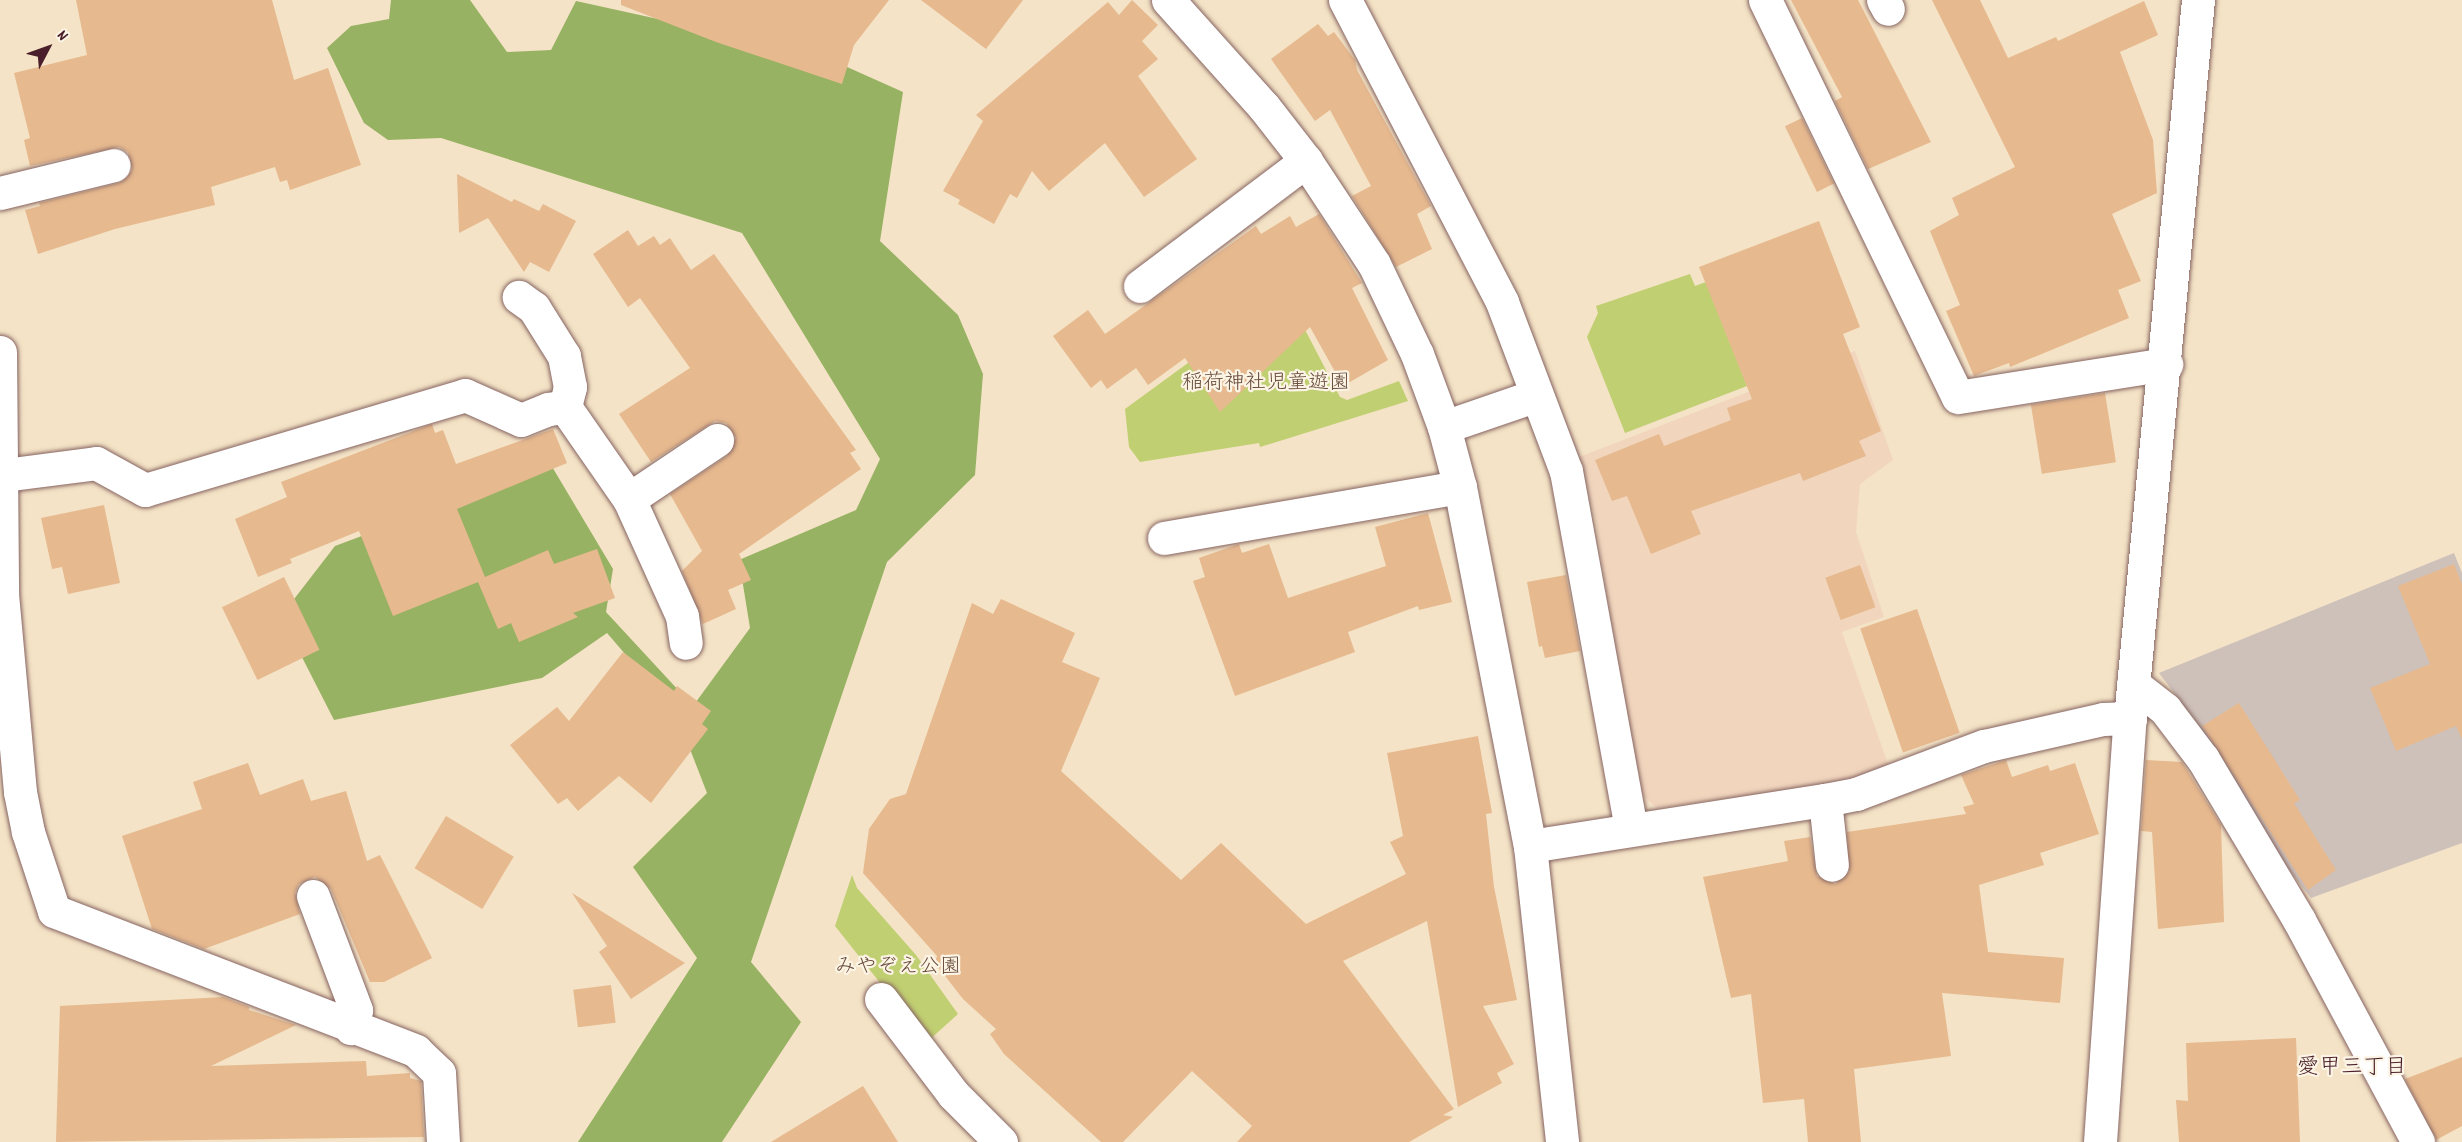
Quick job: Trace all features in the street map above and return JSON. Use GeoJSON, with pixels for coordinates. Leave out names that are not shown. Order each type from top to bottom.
{"type":"FeatureCollection","features":[{"type":"Feature","properties":{"kind":"street"},"geometry":{"type":"LineString","coordinates":[[1168,0],[1264,108],[1306,161],[1374,264],[1417,354],[1444,427],[1460,487],[1530,846],[1562,1142]]}},
{"type":"Feature","properties":{"kind":"street"},"geometry":{"type":"LineString","coordinates":[[1765,0],[1958,397],[2166,364]]}},
{"type":"Feature","properties":{"kind":"street"},"geometry":{"type":"LineString","coordinates":[[2100,1142],[2130,718],[2166,364],[2198,0]]}},
{"type":"Feature","properties":{"kind":"street"},"geometry":{"type":"LineString","coordinates":[[1354,5],[1488,272],[1566,471],[1631,827]]}},
{"type":"Feature","properties":{"kind":"street"},"geometry":{"type":"LineString","coordinates":[[1140,286],[1306,161]]}},
{"type":"Feature","properties":{"kind":"street"},"geometry":{"type":"LineString","coordinates":[[0,193],[114,165]]}},
{"type":"Feature","properties":{"kind":"street"},"geometry":{"type":"LineString","coordinates":[[519,297],[534,308],[564,356],[570,387],[566,407],[628,499],[682,616],[687,643]]}},
{"type":"Feature","properties":{"kind":"street"},"geometry":{"type":"LineString","coordinates":[[0,351],[4,475],[2,594],[10,794],[28,832],[54,911],[351,1028],[416,1051],[436,1066],[443,1142]]}},
{"type":"Feature","properties":{"kind":"street"},"geometry":{"type":"LineString","coordinates":[[4,475],[96,463],[145,490],[465,395],[521,420],[548,409],[566,407]]}},
{"type":"Feature","properties":{"kind":"street"},"geometry":{"type":"LineString","coordinates":[[1444,427],[1537,395]]}},
{"type":"Feature","properties":{"kind":"street"},"geometry":{"type":"LineString","coordinates":[[628,499],[717,440]]}},
{"type":"Feature","properties":{"kind":"street"},"geometry":{"type":"LineString","coordinates":[[1164,538],[1460,487]]}},
{"type":"Feature","properties":{"kind":"street"},"geometry":{"type":"LineString","coordinates":[[2133,684],[2165,710],[2203,759],[2299,920],[2418,1142]]}},
{"type":"Feature","properties":{"kind":"street"},"geometry":{"type":"LineString","coordinates":[[1530,846],[1631,827],[1856,794],[1984,746],[2103,719],[2130,718]]}},
{"type":"Feature","properties":{"kind":"street"},"geometry":{"type":"LineString","coordinates":[[1825,800],[1832,865]]}},
{"type":"Feature","properties":{"kind":"street"},"geometry":{"type":"LineString","coordinates":[[313,896],[356,1010],[351,1028]]}},
{"type":"Feature","properties":{"kind":"street"},"geometry":{"type":"LineString","coordinates":[[880,999],[953,1094],[1001,1142]]}},
{"type":"Feature","properties":{"kind":"shaded area"},"geometry":{"type":"Polygon","coordinates":[[[1855,351],[1893,460],[1860,484],[1856,532],[1884,617],[1842,632],[1890,770],[1857,781],[1657,808],[1638,791],[1595,517],[1579,457],[1855,351]]]}},
{"type":"Feature","properties":{"kind":"shaded area"},"geometry":{"type":"Polygon","coordinates":[[[2454,553],[2462,573],[2462,843],[2311,898],[2251,821],[2201,728],[2159,673],[2454,553]]]}},
{"type":"Feature","properties":{"kind":"green space"},"geometry":{"type":"Polygon","coordinates":[[[391,0],[470,0],[507,52],[551,50],[576,1],[818,54],[903,92],[880,241],[958,315],[983,374],[975,475],[887,562],[751,962],[801,1022],[722,1142],[578,1142],[697,958],[633,867],[707,793],[676,713],[607,633],[542,678],[334,720],[281,616],[335,546],[551,465],[613,569],[606,612],[693,706],[750,628],[739,560],[856,510],[880,459],[742,233],[441,138],[388,140],[364,123],[327,48],[351,26],[389,19],[391,0]]]}},
{"type":"Feature","properties":{"kind":"green space"},"geometry":{"type":"Polygon","coordinates":[[[1690,274],[1695,286],[1706,282],[1747,386],[1625,433],[1587,337],[1598,313],[1596,306],[1690,274]]]}},
{"type":"Feature","properties":{"kind":"green space","name":"稲荷神社児童遊園"},"geometry":{"type":"Polygon","coordinates":[[[1288,297],[1340,397],[1347,400],[1399,381],[1408,401],[1260,447],[1259,443],[1140,462],[1129,447],[1125,409],[1203,352],[1288,297]]]}},
{"type":"Feature","properties":{"kind":"green space","name":"みやぞえ公園"},"geometry":{"type":"Polygon","coordinates":[[[852,875],[857,888],[916,955],[958,1014],[927,1042],[835,926],[852,875]]]}},
{"type":"Feature","properties":{"kind":"building"},"geometry":{"type":"Polygon","coordinates":[[[76,0],[272,0],[294,80],[328,68],[361,165],[290,190],[287,180],[280,182],[275,167],[211,187],[215,205],[115,229],[38,254],[25,210],[40,206],[39,203],[119,183],[132,170],[128,152],[119,147],[30,166],[24,140],[30,138],[14,73],[87,55],[76,0]]]}},
{"type":"Feature","properties":{"kind":"building"},"geometry":{"type":"Polygon","coordinates":[[[621,0],[889,0],[854,45],[842,84],[716,42],[621,5],[621,0]]]}},
{"type":"Feature","properties":{"kind":"building"},"geometry":{"type":"Polygon","coordinates":[[[921,0],[1023,0],[986,49],[921,0]]]}},
{"type":"Feature","properties":{"kind":"building"},"geometry":{"type":"Polygon","coordinates":[[[1132,0],[1158,25],[1142,41],[1158,59],[1138,76],[1197,159],[1144,197],[1105,143],[1049,191],[1032,171],[1017,198],[1010,194],[994,224],[958,204],[960,200],[943,191],[983,121],[976,115],[1108,2],[1119,15],[1132,0]]]}},
{"type":"Feature","properties":{"kind":"building"},"geometry":{"type":"Polygon","coordinates":[[[1791,0],[1858,0],[1931,142],[1868,169],[1835,101],[1842,97],[1791,0]]]}},
{"type":"Feature","properties":{"kind":"building"},"geometry":{"type":"Polygon","coordinates":[[[1932,0],[1980,0],[2008,58],[2056,37],[2058,41],[2144,1],[2158,35],[2120,52],[2153,140],[2157,193],[2112,214],[2141,281],[2118,290],[2129,318],[2010,367],[2009,363],[1974,376],[1946,311],[1960,305],[1930,231],[1959,215],[1952,198],[2015,167],[1932,0]]]}},
{"type":"Feature","properties":{"kind":"building"},"geometry":{"type":"Polygon","coordinates":[[[1318,24],[1328,36],[1334,32],[1355,60],[1357,70],[1431,206],[1417,214],[1432,249],[1396,267],[1352,196],[1371,186],[1330,110],[1315,121],[1271,59],[1318,24]]]}},
{"type":"Feature","properties":{"kind":"building"},"geometry":{"type":"Polygon","coordinates":[[[1802,118],[1834,184],[1817,192],[1785,126],[1802,118]]]}},
{"type":"Feature","properties":{"kind":"building"},"geometry":{"type":"Polygon","coordinates":[[[457,174],[512,202],[514,199],[539,211],[543,204],[576,221],[549,272],[530,262],[524,272],[488,218],[459,233],[457,174]]]}},
{"type":"Feature","properties":{"kind":"building"},"geometry":{"type":"Polygon","coordinates":[[[1319,214],[1362,283],[1352,288],[1388,360],[1343,386],[1310,327],[1220,412],[1185,358],[1148,385],[1136,368],[1107,389],[1101,380],[1091,388],[1053,336],[1088,310],[1105,334],[1256,226],[1261,234],[1290,216],[1296,227],[1319,214]]]}},
{"type":"Feature","properties":{"kind":"building"},"geometry":{"type":"Polygon","coordinates":[[[1819,221],[1860,327],[1843,334],[1881,431],[1859,441],[1866,456],[1803,481],[1800,473],[1691,511],[1701,534],[1651,554],[1627,496],[1612,501],[1595,460],[1659,434],[1664,446],[1731,420],[1727,408],[1752,399],[1699,267],[1819,221]]]}},
{"type":"Feature","properties":{"kind":"building"},"geometry":{"type":"Polygon","coordinates":[[[628,230],[638,246],[654,236],[660,245],[670,238],[691,270],[714,254],[856,450],[850,453],[861,469],[739,554],[751,580],[728,590],[736,609],[703,624],[682,571],[702,551],[670,494],[727,456],[736,438],[726,423],[715,421],[651,462],[619,414],[690,368],[640,298],[628,307],[593,254],[628,230]]]}},
{"type":"Feature","properties":{"kind":"building"},"geometry":{"type":"Polygon","coordinates":[[[2105,393],[2116,462],[2042,474],[2031,405],[2105,393]]]}},
{"type":"Feature","properties":{"kind":"building"},"geometry":{"type":"Polygon","coordinates":[[[432,424],[435,433],[443,430],[456,464],[553,429],[567,463],[457,509],[485,577],[548,550],[554,564],[597,549],[615,598],[573,613],[578,617],[519,642],[511,623],[498,629],[478,582],[393,616],[359,531],[290,559],[292,563],[258,577],[235,519],[287,497],[281,482],[432,424]]]}},
{"type":"Feature","properties":{"kind":"building"},"geometry":{"type":"Polygon","coordinates":[[[104,505],[120,583],[68,594],[62,567],[52,569],[41,518],[104,505]]]}},
{"type":"Feature","properties":{"kind":"building"},"geometry":{"type":"Polygon","coordinates":[[[1428,513],[1452,602],[1419,610],[1418,606],[1348,632],[1355,652],[1235,696],[1193,581],[1205,577],[1199,558],[1239,544],[1242,553],[1269,544],[1288,598],[1386,566],[1375,527],[1428,513]]]}},
{"type":"Feature","properties":{"kind":"building"},"geometry":{"type":"Polygon","coordinates":[[[2454,564],[2462,584],[2462,739],[2456,726],[2396,751],[2370,688],[2430,664],[2398,586],[2454,564]]]}},
{"type":"Feature","properties":{"kind":"building"},"geometry":{"type":"Polygon","coordinates":[[[1860,565],[1875,607],[1841,620],[1825,578],[1860,565]]]}},
{"type":"Feature","properties":{"kind":"building"},"geometry":{"type":"Polygon","coordinates":[[[1566,575],[1580,651],[1545,658],[1542,646],[1539,647],[1527,582],[1566,575]]]}},
{"type":"Feature","properties":{"kind":"building"},"geometry":{"type":"Polygon","coordinates":[[[284,577],[320,650],[257,680],[222,607],[284,577]]]}},
{"type":"Feature","properties":{"kind":"building"},"geometry":{"type":"Polygon","coordinates":[[[1001,599],[1075,633],[1062,662],[1100,678],[1061,771],[1181,880],[1221,843],[1306,924],[1406,874],[1390,842],[1403,836],[1387,753],[1478,736],[1492,813],[1486,814],[1494,887],[1517,1000],[1483,1006],[1514,1064],[1497,1073],[1502,1083],[1458,1107],[1427,921],[1343,961],[1454,1109],[1443,1115],[1453,1117],[1409,1142],[1237,1142],[1252,1126],[1192,1071],[1123,1142],[1101,1142],[1004,1054],[990,1034],[996,1029],[963,999],[935,963],[937,956],[863,873],[869,829],[890,799],[906,794],[972,603],[993,614],[1001,599]]]}},
{"type":"Feature","properties":{"kind":"building"},"geometry":{"type":"Polygon","coordinates":[[[1917,609],[1960,733],[1903,752],[1860,629],[1917,609]]]}},
{"type":"Feature","properties":{"kind":"building"},"geometry":{"type":"Polygon","coordinates":[[[623,652],[674,691],[677,686],[711,711],[702,724],[708,729],[651,803],[619,776],[578,811],[567,798],[558,804],[510,745],[557,707],[569,721],[623,652]]]}},
{"type":"Feature","properties":{"kind":"building"},"geometry":{"type":"Polygon","coordinates":[[[2239,703],[2300,800],[2294,803],[2336,870],[2308,890],[2202,726],[2239,703]]]}},
{"type":"Feature","properties":{"kind":"building"},"geometry":{"type":"Polygon","coordinates":[[[2006,760],[2012,777],[2048,765],[2050,771],[2075,763],[2099,834],[2040,853],[2044,865],[1979,885],[1988,952],[2064,958],[2060,1003],[1942,993],[1951,1056],[1854,1069],[1861,1142],[1808,1142],[1804,1099],[1763,1103],[1751,994],[1731,998],[1703,877],[1788,861],[1784,841],[1810,837],[1817,876],[1835,884],[1849,872],[1847,832],[1966,814],[1963,807],[1974,804],[1961,775],[2006,760]]]}},
{"type":"Feature","properties":{"kind":"building"},"geometry":{"type":"Polygon","coordinates":[[[2146,760],[2182,762],[2221,825],[2224,922],[2158,929],[2152,832],[2141,831],[2146,760]]]}},
{"type":"Feature","properties":{"kind":"building"},"geometry":{"type":"Polygon","coordinates":[[[248,763],[260,795],[303,779],[311,801],[346,791],[367,861],[380,855],[432,958],[384,982],[370,982],[331,889],[315,877],[299,884],[295,892],[300,914],[204,949],[152,929],[122,836],[202,809],[193,782],[248,763]]]}},
{"type":"Feature","properties":{"kind":"building"},"geometry":{"type":"Polygon","coordinates":[[[446,816],[514,857],[482,909],[415,868],[446,816]]]}},
{"type":"Feature","properties":{"kind":"building"},"geometry":{"type":"Polygon","coordinates":[[[572,893],[685,963],[631,999],[599,952],[607,946],[572,893]]]}},
{"type":"Feature","properties":{"kind":"building"},"geometry":{"type":"Polygon","coordinates":[[[611,985],[616,1023],[578,1027],[573,990],[611,985]]]}},
{"type":"Feature","properties":{"kind":"building"},"geometry":{"type":"Polygon","coordinates":[[[223,997],[249,1007],[249,1010],[296,1025],[211,1066],[366,1061],[367,1076],[410,1073],[410,1078],[421,1081],[424,1137],[56,1142],[60,1006],[223,997]]]}},
{"type":"Feature","properties":{"kind":"building"},"geometry":{"type":"Polygon","coordinates":[[[2296,1038],[2300,1142],[2179,1142],[2176,1100],[2188,1101],[2186,1043],[2296,1038]]]}},
{"type":"Feature","properties":{"kind":"building"},"geometry":{"type":"Polygon","coordinates":[[[2462,1057],[2462,1126],[2436,1140],[2405,1079],[2462,1057]]]}},
{"type":"Feature","properties":{"kind":"building"},"geometry":{"type":"Polygon","coordinates":[[[863,1086],[898,1142],[771,1142],[863,1086]]]}},
{"type":"Feature","properties":{"kind":"district","name":"愛甲三丁目"},"geometry":{"type":"Point","coordinates":[2352,1069]}}]}
